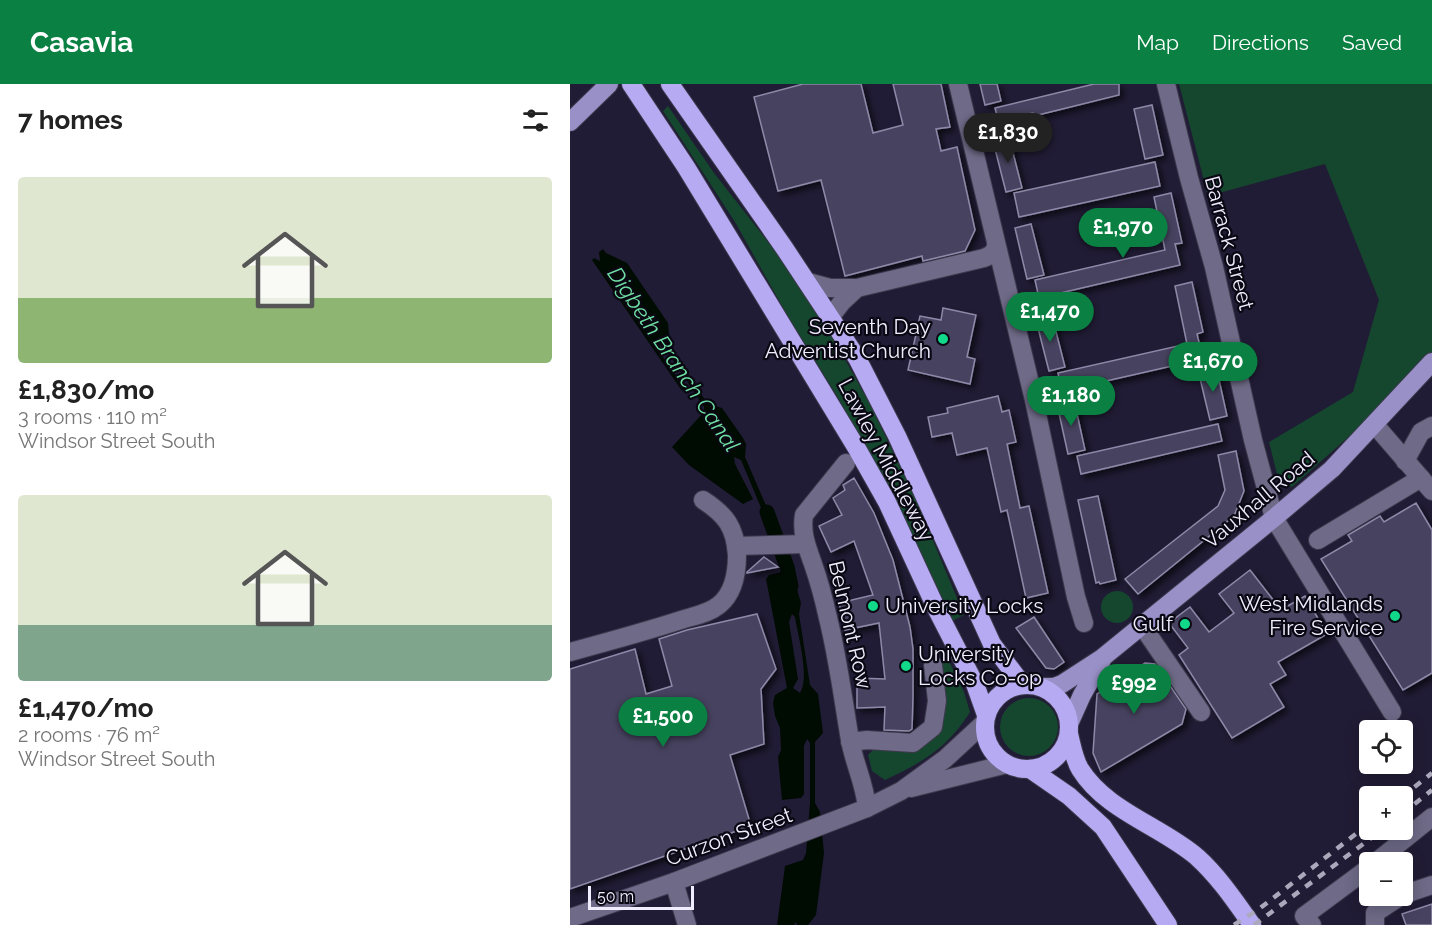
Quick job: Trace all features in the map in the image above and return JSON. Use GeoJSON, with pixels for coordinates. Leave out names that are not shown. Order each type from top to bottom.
{"type":"FeatureCollection","features":[{"type":"Feature","properties":{"kind":"highway","name":"Lawley Middleway"},"geometry":{"type":"LineString","coordinates":[[631,84],[686,167],[887,502],[938,612],[975,684],[986,719]]}},
{"type":"Feature","properties":{"kind":"highway","name":"Lawley Middleway"},"geometry":{"type":"LineString","coordinates":[[669,84],[808,282],[857,358],[897,436],[992,644],[1019,680],[1036,686]]}},
{"type":"Feature","properties":{"kind":"highway"},"geometry":{"type":"LineString","coordinates":[[684,103],[686,84]]}},
{"type":"Feature","properties":{"kind":"highway"},"geometry":{"type":"LineString","coordinates":[[1069,729],[1065,745],[1051,762],[1030,769],[1018,768],[999,758],[988,742],[986,719],[993,702],[1015,686],[1036,686],[1061,702],[1068,716],[1076,762],[1093,786],[1104,797],[1178,842],[1197,857],[1229,891],[1252,925]]}},
{"type":"Feature","properties":{"kind":"highway"},"geometry":{"type":"LineString","coordinates":[[1030,769],[1069,796],[1102,827],[1168,925]]}},
{"type":"Feature","properties":{"kind":"main road"},"geometry":{"type":"LineString","coordinates":[[570,122],[609,84]]}},
{"type":"Feature","properties":{"kind":"main road","name":"Vauxhall Road"},"geometry":{"type":"LineString","coordinates":[[1036,686],[1054,687],[1062,684],[1143,627],[1332,469],[1432,362]]}},
{"type":"Feature","properties":{"kind":"main road","name":"Vauxhall Road"},"geometry":{"type":"LineString","coordinates":[[1069,729],[1082,695],[1102,658]]}},
{"type":"Feature","properties":{"kind":"street"},"geometry":{"type":"LineString","coordinates":[[958,84],[1034,400],[1077,605],[1084,623]]}},
{"type":"Feature","properties":{"kind":"street","name":"Barrack Street"},"geometry":{"type":"LineString","coordinates":[[1166,84],[1214,267],[1253,440],[1274,518],[1392,712]]}},
{"type":"Feature","properties":{"kind":"street"},"geometry":{"type":"LineString","coordinates":[[808,282],[830,288],[857,288],[984,258],[994,253],[996,246]]}},
{"type":"Feature","properties":{"kind":"street"},"geometry":{"type":"LineString","coordinates":[[831,316],[857,288]]}},
{"type":"Feature","properties":{"kind":"street"},"geometry":{"type":"LineString","coordinates":[[1318,540],[1427,485],[1375,425]]}},
{"type":"Feature","properties":{"kind":"street"},"geometry":{"type":"LineString","coordinates":[[1405,461],[1421,432],[1432,426]]}},
{"type":"Feature","properties":{"kind":"street"},"geometry":{"type":"LineString","coordinates":[[805,544],[802,524],[804,515],[846,463]]}},
{"type":"Feature","properties":{"kind":"street"},"geometry":{"type":"LineString","coordinates":[[570,652],[649,631],[718,606],[731,590],[735,578],[736,546],[732,527],[703,500]]}},
{"type":"Feature","properties":{"kind":"street","name":"Belmont Row"},"geometry":{"type":"LineString","coordinates":[[736,546],[805,544],[814,565],[828,616],[843,685],[850,742],[866,795],[867,808]]}},
{"type":"Feature","properties":{"kind":"street"},"geometry":{"type":"LineString","coordinates":[[1143,627],[1202,712]]}},
{"type":"Feature","properties":{"kind":"street"},"geometry":{"type":"LineString","coordinates":[[850,742],[867,740],[913,743],[933,727],[937,701],[933,665]]}},
{"type":"Feature","properties":{"kind":"street","name":"Curzon Street"},"geometry":{"type":"LineString","coordinates":[[570,918],[799,836],[867,808],[901,791],[945,759],[986,719]]}},
{"type":"Feature","properties":{"kind":"street","name":"Curzon Street"},"geometry":{"type":"LineString","coordinates":[[901,791],[1007,764]]}},
{"type":"Feature","properties":{"kind":"street"},"geometry":{"type":"LineString","coordinates":[[1388,852],[1432,817]]}},
{"type":"Feature","properties":{"kind":"street"},"geometry":{"type":"LineString","coordinates":[[1308,920],[1359,876]]}},
{"type":"Feature","properties":{"kind":"street"},"geometry":{"type":"LineString","coordinates":[[674,882],[687,925]]}},
{"type":"Feature","properties":{"kind":"street"},"geometry":{"type":"LineString","coordinates":[[1413,891],[1432,885]]}},
{"type":"Feature","properties":{"kind":"street"},"geometry":{"type":"LineString","coordinates":[[1374,925],[1375,913],[1386,906]]}},
{"type":"Feature","properties":{"kind":"green space"},"geometry":{"type":"Polygon","coordinates":[[[1179,84],[1432,84],[1432,355],[1371,417],[1292,487],[1279,482],[1269,442],[1353,392],[1379,300],[1325,164],[1208,196],[1179,84]]]}},
{"type":"Feature","properties":{"kind":"green space"},"geometry":{"type":"Polygon","coordinates":[[[668,106],[714,173],[790,270],[834,340],[870,404],[916,500],[964,615],[952,621],[890,493],[837,396],[786,313],[735,222],[663,111],[668,106]]]}},
{"type":"Feature","properties":{"kind":"green space"},"geometry":{"type":"Polygon","coordinates":[[[1117,591],[1128,596],[1133,607],[1128,618],[1117,623],[1106,618],[1101,607],[1106,596],[1117,591]]]}},
{"type":"Feature","properties":{"kind":"green space"},"geometry":{"type":"Polygon","coordinates":[[[944,651],[964,692],[970,712],[962,725],[933,753],[885,780],[872,771],[868,755],[873,750],[920,746],[942,717],[941,655],[944,651]]]}},
{"type":"Feature","properties":{"kind":"green space"},"geometry":{"type":"Polygon","coordinates":[[[1023,698],[1035,698],[1050,706],[1058,721],[1058,733],[1050,748],[1035,756],[1023,756],[1008,748],[1000,733],[1000,721],[1008,706],[1023,698]]]}},
{"type":"Feature","properties":{"kind":"water"},"geometry":{"type":"Polygon","coordinates":[[[603,249],[606,253],[627,263],[668,323],[670,346],[703,397],[709,404],[722,408],[743,438],[746,444],[745,457],[777,531],[770,529],[741,460],[734,457],[735,464],[753,499],[743,504],[689,465],[672,447],[704,412],[704,407],[665,348],[657,344],[658,350],[685,388],[682,391],[592,260],[594,258],[600,261],[599,252],[603,249]]]}},
{"type":"Feature","properties":{"kind":"water"},"geometry":{"type":"Polygon","coordinates":[[[783,567],[791,569],[801,603],[799,614],[810,685],[818,694],[823,733],[815,742],[815,803],[820,812],[824,853],[816,915],[808,925],[797,925],[796,922],[794,925],[777,925],[785,866],[803,860],[806,853],[810,803],[810,743],[807,739],[804,746],[804,794],[801,798],[782,800],[778,757],[781,750],[780,728],[773,703],[775,695],[787,688],[766,579],[769,575],[781,572],[783,567]],[[792,614],[789,622],[798,679],[793,688],[800,693],[803,686],[804,667],[795,617],[792,614]]]}},
{"type":"Feature","properties":{"kind":"building"},"geometry":{"type":"Polygon","coordinates":[[[803,84],[861,84],[873,133],[903,125],[893,84],[941,84],[950,127],[936,129],[941,151],[957,147],[975,230],[965,251],[923,261],[922,256],[845,276],[821,180],[778,191],[754,97],[803,84]]]}},
{"type":"Feature","properties":{"kind":"building"},"geometry":{"type":"Polygon","coordinates":[[[980,84],[997,84],[1001,101],[985,105],[980,84]]]}},
{"type":"Feature","properties":{"kind":"building"},"geometry":{"type":"Polygon","coordinates":[[[1094,84],[1119,84],[1119,95],[1034,116],[1033,113],[998,119],[995,108],[1094,84]]]}},
{"type":"Feature","properties":{"kind":"building"},"geometry":{"type":"Polygon","coordinates":[[[1152,105],[1163,155],[1145,159],[1134,109],[1152,105]]]}},
{"type":"Feature","properties":{"kind":"building"},"geometry":{"type":"Polygon","coordinates":[[[1009,137],[1022,188],[1006,192],[993,141],[1009,137]]]}},
{"type":"Feature","properties":{"kind":"building"},"geometry":{"type":"Polygon","coordinates":[[[1155,162],[1160,186],[1019,217],[1014,193],[1155,162]]]}},
{"type":"Feature","properties":{"kind":"building"},"geometry":{"type":"Polygon","coordinates":[[[1171,193],[1182,243],[1175,244],[1180,265],[1039,298],[1035,280],[1165,250],[1154,197],[1171,193]]]}},
{"type":"Feature","properties":{"kind":"building"},"geometry":{"type":"Polygon","coordinates":[[[1031,224],[1044,275],[1027,279],[1015,228],[1031,224]]]}},
{"type":"Feature","properties":{"kind":"building"},"geometry":{"type":"Polygon","coordinates":[[[1192,282],[1203,332],[1197,334],[1203,359],[1062,391],[1058,373],[1187,344],[1175,286],[1192,282]]]}},
{"type":"Feature","properties":{"kind":"building","name":"Seventh Day Adventist Church"},"geometry":{"type":"Polygon","coordinates":[[[943,308],[976,315],[967,357],[975,359],[970,384],[908,370],[920,316],[941,320],[943,308]]]}},
{"type":"Feature","properties":{"kind":"building"},"geometry":{"type":"Polygon","coordinates":[[[1052,316],[1065,367],[1049,371],[1036,320],[1052,316]]]}},
{"type":"Feature","properties":{"kind":"building"},"geometry":{"type":"Polygon","coordinates":[[[1216,366],[1227,416],[1210,420],[1198,370],[1216,366]]]}},
{"type":"Feature","properties":{"kind":"building"},"geometry":{"type":"Polygon","coordinates":[[[998,396],[1002,412],[1009,410],[1016,442],[1007,444],[1020,508],[1029,506],[1048,593],[1026,598],[1007,510],[1001,512],[987,448],[957,455],[952,433],[932,437],[928,417],[948,413],[947,408],[998,396]]]}},
{"type":"Feature","properties":{"kind":"building"},"geometry":{"type":"Polygon","coordinates":[[[1074,400],[1085,450],[1068,454],[1057,404],[1074,400]]]}},
{"type":"Feature","properties":{"kind":"building"},"geometry":{"type":"Polygon","coordinates":[[[1218,424],[1222,441],[1081,474],[1077,456],[1218,424]]]}},
{"type":"Feature","properties":{"kind":"building"},"geometry":{"type":"Polygon","coordinates":[[[1236,451],[1244,491],[1234,516],[1138,594],[1125,579],[1218,506],[1225,490],[1218,455],[1236,451]]]}},
{"type":"Feature","properties":{"kind":"building","name":"University Locks"},"geometry":{"type":"Polygon","coordinates":[[[854,478],[874,513],[893,560],[910,627],[913,649],[913,697],[912,729],[909,731],[884,730],[885,707],[857,708],[857,678],[885,679],[879,623],[845,630],[839,603],[873,595],[854,541],[831,552],[819,526],[842,515],[833,498],[845,490],[843,485],[854,478]]]}},
{"type":"Feature","properties":{"kind":"building"},"geometry":{"type":"Polygon","coordinates":[[[1098,496],[1116,580],[1100,584],[1096,583],[1078,500],[1098,496]]]}},
{"type":"Feature","properties":{"kind":"building","name":"West Midlands Fire Service"},"geometry":{"type":"Polygon","coordinates":[[[1416,503],[1432,530],[1432,673],[1403,690],[1321,559],[1352,541],[1348,535],[1380,516],[1384,522],[1416,503]]]}},
{"type":"Feature","properties":{"kind":"building"},"geometry":{"type":"Polygon","coordinates":[[[764,557],[778,567],[747,573],[747,572],[764,557]]]}},
{"type":"Feature","properties":{"kind":"building"},"geometry":{"type":"Polygon","coordinates":[[[1250,570],[1281,610],[1305,596],[1327,634],[1278,662],[1286,675],[1270,684],[1284,707],[1232,738],[1179,655],[1188,648],[1169,623],[1190,607],[1209,632],[1234,613],[1219,594],[1250,570]]]}},
{"type":"Feature","properties":{"kind":"building"},"geometry":{"type":"Polygon","coordinates":[[[757,614],[776,669],[761,689],[764,744],[730,755],[751,826],[570,889],[570,669],[635,649],[646,694],[672,686],[659,639],[757,614]]]}},
{"type":"Feature","properties":{"kind":"building"},"geometry":{"type":"Polygon","coordinates":[[[1034,617],[1064,662],[1054,669],[1046,668],[1016,628],[1034,617]]]}},
{"type":"Feature","properties":{"kind":"building"},"geometry":{"type":"Polygon","coordinates":[[[1145,663],[1155,664],[1186,709],[1182,724],[1101,772],[1093,753],[1097,694],[1145,663]]]}},
{"type":"Feature","properties":{"kind":"building"},"geometry":{"type":"Polygon","coordinates":[[[1432,904],[1432,925],[1406,925],[1402,914],[1432,904]]]}},
{"type":"Feature","properties":{"kind":"waterway","name":"Digbeth Branch Canal"},"geometry":{"type":"LineString","coordinates":[[767,512],[787,567],[791,586]]}},
{"type":"Feature","properties":{"kind":"railway"},"geometry":{"type":"LineString","coordinates":[[1413,788],[1432,773]]}},
{"type":"Feature","properties":{"kind":"railway"},"geometry":{"type":"LineString","coordinates":[[1413,805],[1432,790]]}},
{"type":"Feature","properties":{"kind":"railway"},"geometry":{"type":"LineString","coordinates":[[1234,925],[1259,909],[1359,832]]}},
{"type":"Feature","properties":{"kind":"railway"},"geometry":{"type":"LineString","coordinates":[[1254,925],[1369,840]]}},
{"type":"Feature","properties":{"kind":"place","name":"Seventh Day Adventist Church"},"geometry":{"type":"Point","coordinates":[943,339]}},
{"type":"Feature","properties":{"kind":"place","name":"University Locks"},"geometry":{"type":"Point","coordinates":[873,606]}},
{"type":"Feature","properties":{"kind":"place","name":"West Midlands Fire Service"},"geometry":{"type":"Point","coordinates":[1395,616]}},
{"type":"Feature","properties":{"kind":"place","name":"Gulf"},"geometry":{"type":"Point","coordinates":[1185,624]}},
{"type":"Feature","properties":{"kind":"place","name":"University Locks Co-op"},"geometry":{"type":"Point","coordinates":[906,666]}}]}
